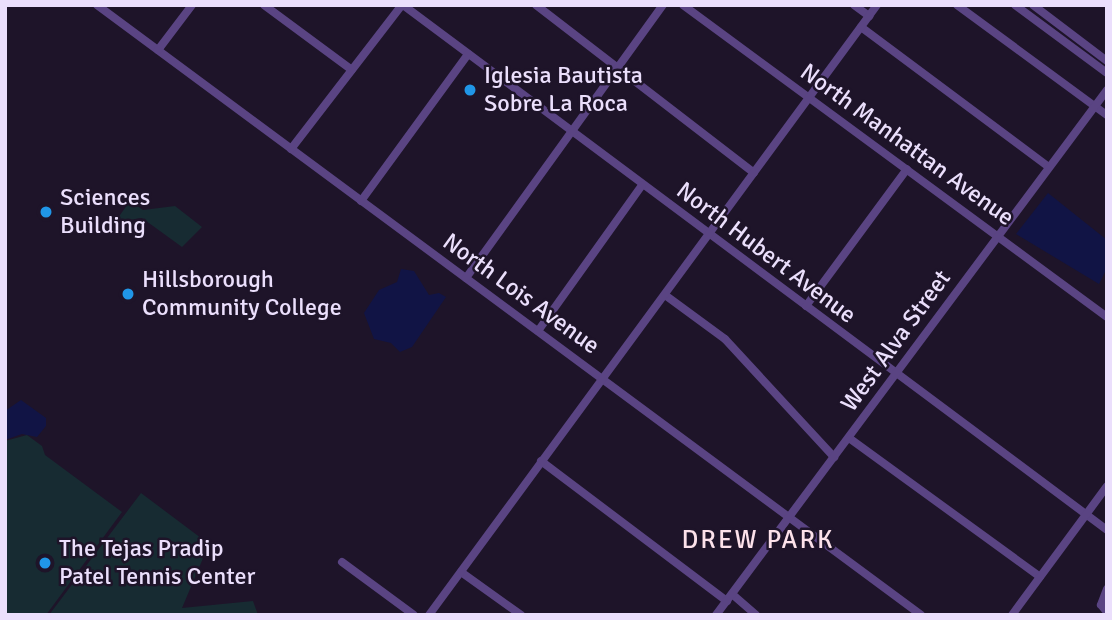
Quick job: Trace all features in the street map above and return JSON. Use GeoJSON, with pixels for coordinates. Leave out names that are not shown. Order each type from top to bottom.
{"type":"FeatureCollection","features":[{"type":"Feature","properties":{"kind":"street","name":"North Lois Avenue"},"geometry":{"type":"LineString","coordinates":[[97,5],[921,615]]}},
{"type":"Feature","properties":{"kind":"street"},"geometry":{"type":"LineString","coordinates":[[158,50],[192,5]]}},
{"type":"Feature","properties":{"kind":"street"},"geometry":{"type":"LineString","coordinates":[[264,5],[352,70]]}},
{"type":"Feature","properties":{"kind":"street"},"geometry":{"type":"LineString","coordinates":[[291,149],[402,5]]}},
{"type":"Feature","properties":{"kind":"street","name":"North Hubert Avenue"},"geometry":{"type":"LineString","coordinates":[[402,5],[1107,530]]}},
{"type":"Feature","properties":{"kind":"street"},"geometry":{"type":"LineString","coordinates":[[536,5],[754,173]]}},
{"type":"Feature","properties":{"kind":"street"},"geometry":{"type":"LineString","coordinates":[[466,278],[663,5]]}},
{"type":"Feature","properties":{"kind":"street","name":"North Manhattan Avenue"},"geometry":{"type":"LineString","coordinates":[[682,5],[1107,317]]}},
{"type":"Feature","properties":{"kind":"street"},"geometry":{"type":"LineString","coordinates":[[854,5],[869,16]]}},
{"type":"Feature","properties":{"kind":"street"},"geometry":{"type":"LineString","coordinates":[[429,615],[877,5]]}},
{"type":"Feature","properties":{"kind":"street"},"geometry":{"type":"LineString","coordinates":[[957,5],[1107,115]]}},
{"type":"Feature","properties":{"kind":"street"},"geometry":{"type":"LineString","coordinates":[[1015,5],[1107,73]]}},
{"type":"Feature","properties":{"kind":"street"},"geometry":{"type":"LineString","coordinates":[[1033,5],[1107,61]]}},
{"type":"Feature","properties":{"kind":"street"},"geometry":{"type":"LineString","coordinates":[[861,27],[1049,167]]}},
{"type":"Feature","properties":{"kind":"street"},"geometry":{"type":"LineString","coordinates":[[360,201],[468,54]]}},
{"type":"Feature","properties":{"kind":"street","name":"West Alva Street"},"geometry":{"type":"LineString","coordinates":[[716,615],[1107,90]]}},
{"type":"Feature","properties":{"kind":"street"},"geometry":{"type":"LineString","coordinates":[[806,306],[907,169]]}},
{"type":"Feature","properties":{"kind":"street"},"geometry":{"type":"LineString","coordinates":[[538,331],[642,185]]}},
{"type":"Feature","properties":{"kind":"street"},"geometry":{"type":"LineString","coordinates":[[665,295],[725,339],[834,457]]}},
{"type":"Feature","properties":{"kind":"street"},"geometry":{"type":"LineString","coordinates":[[849,438],[1040,577]]}},
{"type":"Feature","properties":{"kind":"street"},"geometry":{"type":"LineString","coordinates":[[541,461],[756,615]]}},
{"type":"Feature","properties":{"kind":"street"},"geometry":{"type":"LineString","coordinates":[[1012,615],[1107,486]]}},
{"type":"Feature","properties":{"kind":"street"},"geometry":{"type":"LineString","coordinates":[[342,562],[414,615]]}},
{"type":"Feature","properties":{"kind":"street"},"geometry":{"type":"LineString","coordinates":[[461,572],[521,615]]}},
{"type":"Feature","properties":{"kind":"street"},"geometry":{"type":"LineString","coordinates":[[1107,589],[1101,605],[1107,612]]}},
{"type":"Feature","properties":{"kind":"shaded area"},"geometry":{"type":"Polygon","coordinates":[[[1048,193],[1107,240],[1107,268],[1099,284],[1016,234],[1048,193]]]}},
{"type":"Feature","properties":{"kind":"shaded area"},"geometry":{"type":"Polygon","coordinates":[[[130,201],[143,210],[175,206],[202,227],[182,247],[142,218],[115,222],[130,201]]]}},
{"type":"Feature","properties":{"kind":"shaded area"},"geometry":{"type":"Polygon","coordinates":[[[401,269],[414,271],[429,295],[439,293],[446,297],[412,347],[400,352],[391,343],[374,339],[364,313],[379,290],[397,282],[401,269]]]}},
{"type":"Feature","properties":{"kind":"shaded area"},"geometry":{"type":"Polygon","coordinates":[[[21,400],[46,418],[46,426],[37,437],[22,434],[5,440],[5,411],[21,400]]]}},
{"type":"Feature","properties":{"kind":"shaded area","name":"The Tejas Pradip Patel Tennis Center"},"geometry":{"type":"Polygon","coordinates":[[[27,435],[42,446],[45,455],[122,512],[46,615],[5,615],[5,441],[27,435]]]}},
{"type":"Feature","properties":{"kind":"shaded area"},"geometry":{"type":"Polygon","coordinates":[[[141,493],[209,544],[182,608],[253,601],[258,615],[49,615],[141,493]]]}},
{"type":"Feature","properties":{"kind":"place","name":"Iglesia Bautista Sobre La Roca"},"geometry":{"type":"Point","coordinates":[470,90]}},
{"type":"Feature","properties":{"kind":"place","name":"Sciences Building"},"geometry":{"type":"Point","coordinates":[46,212]}},
{"type":"Feature","properties":{"kind":"place","name":"Hillsborough Community College"},"geometry":{"type":"Point","coordinates":[128,294]}},
{"type":"Feature","properties":{"kind":"place","name":"The Tejas Pradip Patel Tennis Center"},"geometry":{"type":"Point","coordinates":[45,563]}},
{"type":"Feature","properties":{"kind":"district","name":"DREW PARK"},"geometry":{"type":"Point","coordinates":[758,541]}}]}
